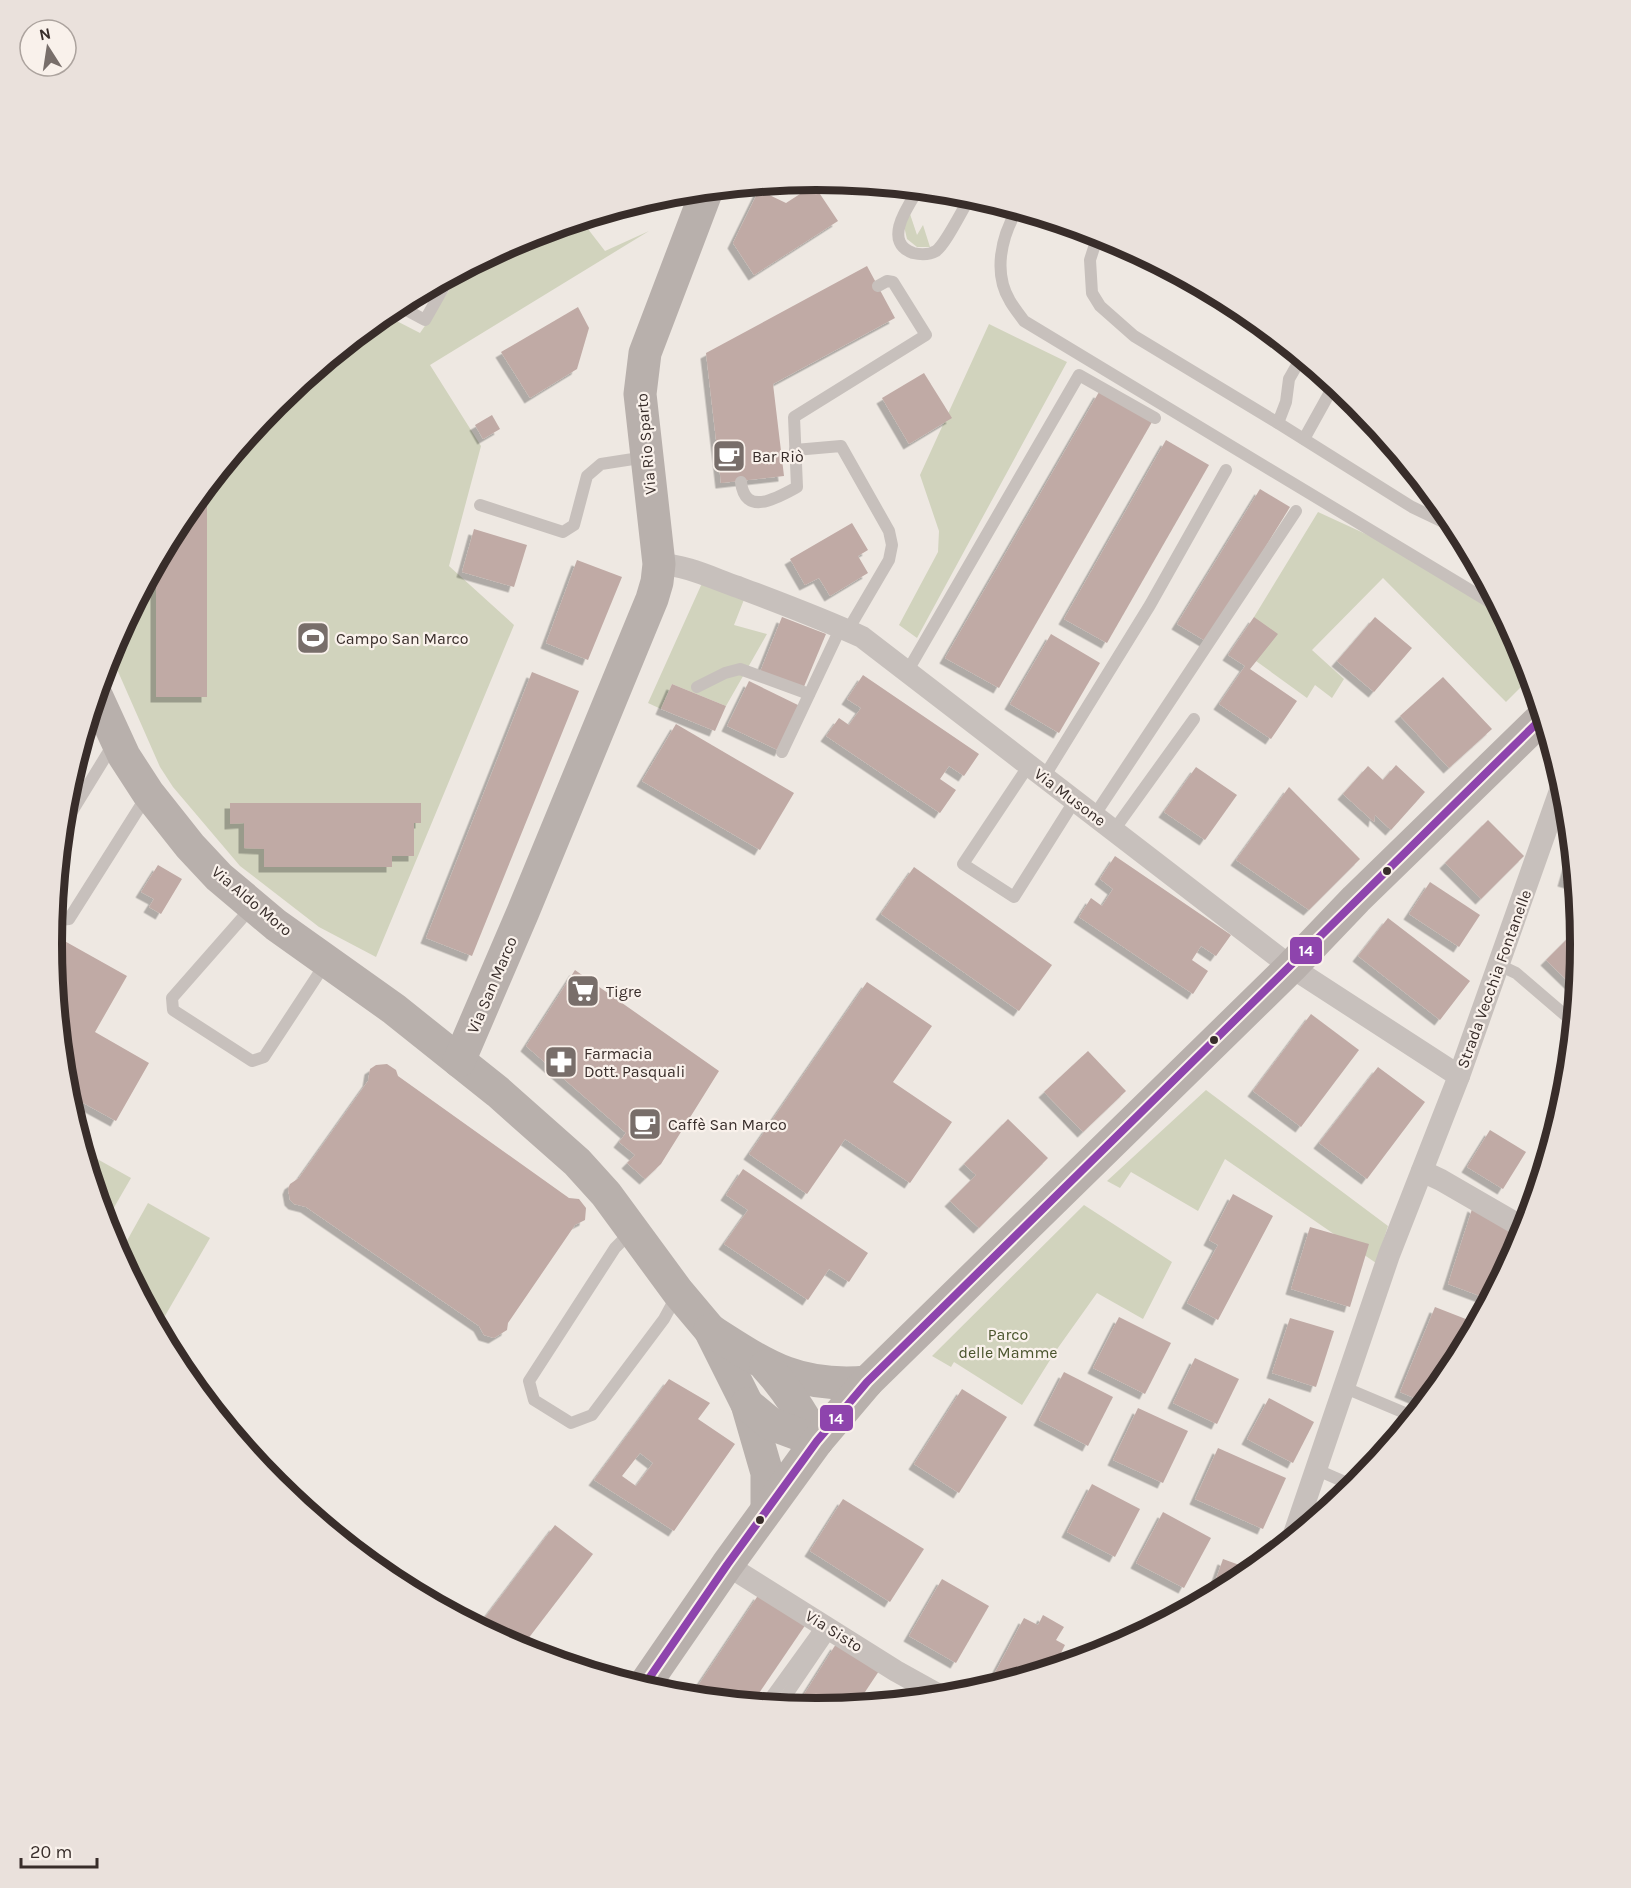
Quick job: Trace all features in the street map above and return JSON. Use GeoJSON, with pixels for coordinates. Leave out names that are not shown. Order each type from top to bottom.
{"type":"FeatureCollection","features":[{"type":"Feature","properties":{"kind":"street","name":"Via Rio Sparto"},"geometry":{"type":"LineString","coordinates":[[658,564],[640,394],[645,353],[704,198]]}},
{"type":"Feature","properties":{"kind":"street","name":"Via Musone"},"geometry":{"type":"LineString","coordinates":[[658,564],[676,566],[700,573],[827,620],[862,637],[1291,967],[1460,1076]]}},
{"type":"Feature","properties":{"kind":"street","name":"Via San Marco"},"geometry":{"type":"LineString","coordinates":[[459,1060],[524,912],[652,599],[657,582],[658,564]]}},
{"type":"Feature","properties":{"kind":"street","name":"Via Aldo Moro"},"geometry":{"type":"LineString","coordinates":[[101,706],[124,756],[148,793],[212,869],[253,906],[394,1009],[459,1060]]}},
{"type":"Feature","properties":{"kind":"street"},"geometry":{"type":"LineString","coordinates":[[648,1679],[817,1441],[867,1382],[1536,724]]}},
{"type":"Feature","properties":{"kind":"street","name":"Strada Vecchia Fontanelle"},"geometry":{"type":"LineString","coordinates":[[1297,1524],[1389,1255],[1460,1076],[1556,802]]}},
{"type":"Feature","properties":{"kind":"street"},"geometry":{"type":"LineString","coordinates":[[459,1060],[577,1162],[606,1194],[678,1292],[710,1330],[747,1404],[767,1473],[767,1509]]}},
{"type":"Feature","properties":{"kind":"street"},"geometry":{"type":"LineString","coordinates":[[1422,1171],[1516,1223]]}},
{"type":"Feature","properties":{"kind":"street"},"geometry":{"type":"LineString","coordinates":[[710,1330],[765,1365],[789,1375],[815,1382],[841,1384],[867,1382]]}},
{"type":"Feature","properties":{"kind":"street"},"geometry":{"type":"LineString","coordinates":[[765,1365],[784,1385],[817,1441]]}},
{"type":"Feature","properties":{"kind":"street"},"geometry":{"type":"LineString","coordinates":[[747,1404],[771,1424],[817,1441]]}},
{"type":"Feature","properties":{"kind":"street","name":"Via Sisto"},"geometry":{"type":"LineString","coordinates":[[727,1565],[929,1690]]}},
{"type":"Feature","properties":{"kind":"lane"},"geometry":{"type":"LineString","coordinates":[[915,196],[898,229],[901,242],[915,254],[931,253],[938,249],[966,205]]}},
{"type":"Feature","properties":{"kind":"lane"},"geometry":{"type":"LineString","coordinates":[[1014,217],[1001,249],[1000,272],[1008,299],[1024,321],[1296,483],[1486,600]]}},
{"type":"Feature","properties":{"kind":"lane"},"geometry":{"type":"LineString","coordinates":[[1095,244],[1090,260],[1092,292],[1100,306],[1134,336],[1412,507],[1438,519]]}},
{"type":"Feature","properties":{"kind":"lane"},"geometry":{"type":"LineString","coordinates":[[741,482],[742,494],[746,499],[754,502],[773,500],[797,487],[794,417],[926,335],[893,282],[887,281],[878,286]]}},
{"type":"Feature","properties":{"kind":"lane"},"geometry":{"type":"LineString","coordinates":[[407,311],[425,320],[443,289]]}},
{"type":"Feature","properties":{"kind":"lane"},"geometry":{"type":"LineString","coordinates":[[1278,423],[1286,402],[1289,379],[1297,364]]}},
{"type":"Feature","properties":{"kind":"lane"},"geometry":{"type":"LineString","coordinates":[[907,672],[1079,375],[1155,418]]}},
{"type":"Feature","properties":{"kind":"lane"},"geometry":{"type":"LineString","coordinates":[[1304,439],[1330,393]]}},
{"type":"Feature","properties":{"kind":"lane"},"geometry":{"type":"LineString","coordinates":[[782,752],[844,628],[889,560],[892,545],[889,531],[841,446],[795,450]]}},
{"type":"Feature","properties":{"kind":"lane"},"geometry":{"type":"LineString","coordinates":[[480,505],[563,532],[574,525],[587,476],[602,464],[646,456]]}},
{"type":"Feature","properties":{"kind":"lane"},"geometry":{"type":"LineString","coordinates":[[1075,800],[1014,897],[963,864],[1036,771],[1150,605],[1227,470]]}},
{"type":"Feature","properties":{"kind":"lane"},"geometry":{"type":"LineString","coordinates":[[1094,816],[1296,511]]}},
{"type":"Feature","properties":{"kind":"lane"},"geometry":{"type":"LineString","coordinates":[[697,687],[724,673],[740,669],[809,694]]}},
{"type":"Feature","properties":{"kind":"lane"},"geometry":{"type":"LineString","coordinates":[[1114,830],[1194,719]]}},
{"type":"Feature","properties":{"kind":"lane"},"geometry":{"type":"LineString","coordinates":[[74,808],[116,740]]}},
{"type":"Feature","properties":{"kind":"lane"},"geometry":{"type":"LineString","coordinates":[[62,920],[69,919],[148,793]]}},
{"type":"Feature","properties":{"kind":"lane"},"geometry":{"type":"LineString","coordinates":[[253,906],[172,998],[173,1010],[252,1061],[264,1057],[327,961]]}},
{"type":"Feature","properties":{"kind":"lane"},"geometry":{"type":"LineString","coordinates":[[1499,965],[1516,973],[1566,1016]]}},
{"type":"Feature","properties":{"kind":"lane"},"geometry":{"type":"LineString","coordinates":[[633,1230],[615,1248],[529,1381],[534,1400],[571,1423],[592,1415],[664,1319],[678,1292]]}},
{"type":"Feature","properties":{"kind":"lane"},"geometry":{"type":"LineString","coordinates":[[1344,1388],[1405,1413]]}},
{"type":"Feature","properties":{"kind":"lane"},"geometry":{"type":"LineString","coordinates":[[1315,1469],[1344,1482]]}},
{"type":"Feature","properties":{"kind":"lane"},"geometry":{"type":"LineString","coordinates":[[772,1696],[827,1628]]}},
{"type":"Feature","properties":{"kind":"lane"},"geometry":{"type":"LineString","coordinates":[[785,1697],[827,1628]]}},
{"type":"Feature","properties":{"kind":"green space"},"geometry":{"type":"Polygon","coordinates":[[[910,214],[917,235],[923,225],[930,247],[917,247],[907,239],[904,226],[910,214]]]}},
{"type":"Feature","properties":{"kind":"green space","name":"Campo San Marco"},"geometry":{"type":"Polygon","coordinates":[[[586,226],[605,251],[649,231],[430,365],[481,446],[449,566],[514,625],[376,957],[319,927],[240,866],[173,787],[160,767],[115,665],[139,611],[189,525],[217,485],[282,411],[318,377],[394,319],[420,333],[454,283],[527,247],[586,226]]]}},
{"type":"Feature","properties":{"kind":"green space"},"geometry":{"type":"Polygon","coordinates":[[[989,324],[1067,362],[917,638],[899,625],[938,552],[939,531],[920,475],[989,324]]]}},
{"type":"Feature","properties":{"kind":"green space"},"geometry":{"type":"Polygon","coordinates":[[[1318,512],[1394,547],[1487,602],[1512,655],[1523,685],[1506,702],[1383,578],[1312,650],[1344,679],[1332,698],[1315,685],[1307,698],[1256,661],[1254,617],[1318,512]]]}},
{"type":"Feature","properties":{"kind":"green space"},"geometry":{"type":"Polygon","coordinates":[[[703,581],[745,597],[734,625],[767,634],[726,706],[672,684],[661,709],[648,703],[703,581]]]}},
{"type":"Feature","properties":{"kind":"green space"},"geometry":{"type":"Polygon","coordinates":[[[1206,1090],[1388,1226],[1376,1263],[1225,1159],[1198,1211],[1131,1172],[1120,1188],[1107,1181],[1206,1090]]]}},
{"type":"Feature","properties":{"kind":"green space"},"geometry":{"type":"Polygon","coordinates":[[[93,1156],[131,1178],[111,1212],[93,1156]]]}},
{"type":"Feature","properties":{"kind":"green space"},"geometry":{"type":"Polygon","coordinates":[[[148,1203],[210,1238],[163,1320],[125,1245],[148,1203]]]}},
{"type":"Feature","properties":{"kind":"green space","name":"Parco delle Mamme"},"geometry":{"type":"Polygon","coordinates":[[[1084,1205],[1172,1262],[1143,1319],[1097,1293],[1055,1352],[1022,1405],[954,1362],[951,1367],[932,1356],[1084,1205]]]}},
{"type":"Feature","properties":{"kind":"building"},"geometry":{"type":"Polygon","coordinates":[[[806,190],[817,190],[838,221],[754,275],[733,243],[758,193],[764,192],[786,203],[806,190]]]}},
{"type":"Feature","properties":{"kind":"building"},"geometry":{"type":"Polygon","coordinates":[[[867,266],[895,318],[773,384],[784,476],[721,483],[706,353],[867,266]]]}},
{"type":"Feature","properties":{"kind":"building"},"geometry":{"type":"Polygon","coordinates":[[[578,307],[589,328],[577,369],[530,398],[501,352],[578,307]]]}},
{"type":"Feature","properties":{"kind":"building"},"geometry":{"type":"Polygon","coordinates":[[[924,373],[952,418],[909,444],[882,398],[924,373]]]}},
{"type":"Feature","properties":{"kind":"building"},"geometry":{"type":"Polygon","coordinates":[[[1099,392],[1152,422],[999,688],[945,658],[1099,392]]]}},
{"type":"Feature","properties":{"kind":"building"},"geometry":{"type":"Polygon","coordinates":[[[492,415],[500,429],[483,439],[475,425],[492,415]]]}},
{"type":"Feature","properties":{"kind":"building"},"geometry":{"type":"Polygon","coordinates":[[[1166,440],[1209,465],[1107,643],[1064,619],[1166,440]]]}},
{"type":"Feature","properties":{"kind":"building"},"geometry":{"type":"Polygon","coordinates":[[[1260,489],[1290,507],[1207,642],[1177,624],[1260,489]]]}},
{"type":"Feature","properties":{"kind":"building"},"geometry":{"type":"Polygon","coordinates":[[[207,499],[207,697],[156,697],[156,580],[207,499]]]}},
{"type":"Feature","properties":{"kind":"building"},"geometry":{"type":"Polygon","coordinates":[[[852,523],[868,550],[858,556],[868,573],[830,596],[819,578],[805,585],[790,559],[852,523]]]}},
{"type":"Feature","properties":{"kind":"building"},"geometry":{"type":"Polygon","coordinates":[[[474,529],[527,545],[514,587],[462,572],[474,529]]]}},
{"type":"Feature","properties":{"kind":"building"},"geometry":{"type":"Polygon","coordinates":[[[577,560],[622,577],[588,660],[546,643],[577,560]]]}},
{"type":"Feature","properties":{"kind":"building"},"geometry":{"type":"Polygon","coordinates":[[[782,617],[826,634],[803,689],[760,672],[782,617]]]}},
{"type":"Feature","properties":{"kind":"building"},"geometry":{"type":"Polygon","coordinates":[[[1254,617],[1278,634],[1250,669],[1297,701],[1271,739],[1219,704],[1245,666],[1228,655],[1254,617]]]}},
{"type":"Feature","properties":{"kind":"building"},"geometry":{"type":"Polygon","coordinates":[[[1375,617],[1412,648],[1374,692],[1337,661],[1375,617]]]}},
{"type":"Feature","properties":{"kind":"building"},"geometry":{"type":"Polygon","coordinates":[[[1051,634],[1100,663],[1059,733],[1010,704],[1051,634]]]}},
{"type":"Feature","properties":{"kind":"building"},"geometry":{"type":"Polygon","coordinates":[[[532,672],[579,691],[472,956],[426,938],[532,672]]]}},
{"type":"Feature","properties":{"kind":"building"},"geometry":{"type":"Polygon","coordinates":[[[863,675],[979,754],[964,776],[949,766],[940,779],[956,790],[940,813],[826,736],[839,718],[849,725],[861,708],[847,699],[863,675]]]}},
{"type":"Feature","properties":{"kind":"building"},"geometry":{"type":"Polygon","coordinates":[[[1443,677],[1492,729],[1449,768],[1400,716],[1443,677]]]}},
{"type":"Feature","properties":{"kind":"building"},"geometry":{"type":"Polygon","coordinates":[[[749,681],[802,707],[780,751],[727,726],[749,681]]]}},
{"type":"Feature","properties":{"kind":"building"},"geometry":{"type":"Polygon","coordinates":[[[672,684],[726,706],[715,731],[661,709],[672,684]]]}},
{"type":"Feature","properties":{"kind":"building"},"geometry":{"type":"Polygon","coordinates":[[[676,724],[794,793],[760,850],[642,781],[676,724]]]}},
{"type":"Feature","properties":{"kind":"building"},"geometry":{"type":"Polygon","coordinates":[[[1396,765],[1425,792],[1391,830],[1375,815],[1374,822],[1343,794],[1368,766],[1383,780],[1396,765]]]}},
{"type":"Feature","properties":{"kind":"building"},"geometry":{"type":"Polygon","coordinates":[[[1196,767],[1237,795],[1205,840],[1164,812],[1196,767]]]}},
{"type":"Feature","properties":{"kind":"building"},"geometry":{"type":"Polygon","coordinates":[[[1289,787],[1360,859],[1309,910],[1236,860],[1289,787]]]}},
{"type":"Feature","properties":{"kind":"building"},"geometry":{"type":"Polygon","coordinates":[[[230,803],[421,803],[421,823],[414,823],[414,856],[392,856],[392,867],[264,867],[264,849],[244,848],[244,823],[230,824],[230,803]]]}},
{"type":"Feature","properties":{"kind":"building"},"geometry":{"type":"Polygon","coordinates":[[[1488,820],[1524,856],[1481,899],[1445,863],[1488,820]]]}},
{"type":"Feature","properties":{"kind":"building"},"geometry":{"type":"Polygon","coordinates":[[[1115,856],[1231,935],[1216,956],[1201,946],[1192,960],[1208,971],[1193,994],[1079,917],[1091,898],[1102,906],[1113,889],[1100,879],[1115,856]]]}},
{"type":"Feature","properties":{"kind":"building"},"geometry":{"type":"Polygon","coordinates":[[[158,865],[182,879],[161,914],[149,907],[154,899],[141,892],[158,865]]]}},
{"type":"Feature","properties":{"kind":"building"},"geometry":{"type":"Polygon","coordinates":[[[914,867],[1052,965],[1019,1011],[881,914],[914,867]]]}},
{"type":"Feature","properties":{"kind":"building"},"geometry":{"type":"Polygon","coordinates":[[[1430,882],[1480,915],[1459,947],[1409,914],[1430,882]]]}},
{"type":"Feature","properties":{"kind":"building"},"geometry":{"type":"Polygon","coordinates":[[[1388,918],[1470,981],[1440,1020],[1358,956],[1388,918]]]}},
{"type":"Feature","properties":{"kind":"building"},"geometry":{"type":"Polygon","coordinates":[[[1570,936],[1568,982],[1546,960],[1570,936]]]}},
{"type":"Feature","properties":{"kind":"building"},"geometry":{"type":"Polygon","coordinates":[[[62,940],[127,976],[95,1032],[149,1063],[116,1121],[78,1100],[68,1042],[63,993],[62,940]]]}},
{"type":"Feature","properties":{"kind":"building"},"geometry":{"type":"Polygon","coordinates":[[[575,970],[719,1071],[661,1164],[645,1179],[627,1163],[635,1155],[619,1142],[626,1133],[526,1046],[575,970]]]}},
{"type":"Feature","properties":{"kind":"building"},"geometry":{"type":"Polygon","coordinates":[[[867,982],[932,1026],[893,1082],[952,1122],[910,1183],[845,1139],[807,1194],[749,1154],[867,982]]]}},
{"type":"Feature","properties":{"kind":"building"},"geometry":{"type":"Polygon","coordinates":[[[1311,1014],[1359,1050],[1301,1127],[1253,1091],[1311,1014]]]}},
{"type":"Feature","properties":{"kind":"building"},"geometry":{"type":"Polygon","coordinates":[[[1088,1051],[1126,1091],[1083,1132],[1044,1092],[1088,1051]]]}},
{"type":"Feature","properties":{"kind":"building"},"geometry":{"type":"Polygon","coordinates":[[[387,1064],[396,1070],[398,1076],[569,1198],[579,1199],[586,1208],[585,1220],[575,1225],[508,1323],[507,1330],[494,1338],[484,1335],[479,1326],[306,1207],[294,1204],[290,1200],[288,1189],[290,1184],[299,1178],[368,1081],[370,1069],[376,1065],[387,1064]]]}},
{"type":"Feature","properties":{"kind":"building"},"geometry":{"type":"Polygon","coordinates":[[[1378,1067],[1425,1102],[1367,1179],[1319,1143],[1378,1067]]]}},
{"type":"Feature","properties":{"kind":"building"},"geometry":{"type":"Polygon","coordinates":[[[1008,1119],[1048,1158],[979,1228],[950,1201],[976,1175],[964,1164],[1008,1119]]]}},
{"type":"Feature","properties":{"kind":"building"},"geometry":{"type":"Polygon","coordinates":[[[1490,1130],[1526,1152],[1503,1189],[1467,1167],[1490,1130]]]}},
{"type":"Feature","properties":{"kind":"building"},"geometry":{"type":"Polygon","coordinates":[[[743,1169],[868,1253],[849,1282],[829,1269],[808,1300],[724,1244],[748,1210],[726,1195],[743,1169]]]}},
{"type":"Feature","properties":{"kind":"building"},"geometry":{"type":"Polygon","coordinates":[[[1233,1194],[1273,1216],[1218,1320],[1187,1303],[1218,1245],[1209,1240],[1233,1194]]]}},
{"type":"Feature","properties":{"kind":"building"},"geometry":{"type":"Polygon","coordinates":[[[1473,1206],[1513,1230],[1481,1297],[1448,1284],[1473,1206]]]}},
{"type":"Feature","properties":{"kind":"building"},"geometry":{"type":"Polygon","coordinates":[[[1310,1227],[1369,1244],[1350,1307],[1291,1289],[1310,1227]]]}},
{"type":"Feature","properties":{"kind":"building"},"geometry":{"type":"Polygon","coordinates":[[[1435,1307],[1469,1320],[1417,1399],[1400,1392],[1435,1307]]]}},
{"type":"Feature","properties":{"kind":"building"},"geometry":{"type":"Polygon","coordinates":[[[1119,1317],[1171,1343],[1145,1394],[1093,1368],[1119,1317]]]}},
{"type":"Feature","properties":{"kind":"building"},"geometry":{"type":"Polygon","coordinates":[[[1290,1318],[1334,1331],[1316,1387],[1272,1373],[1290,1318]]]}},
{"type":"Feature","properties":{"kind":"building"},"geometry":{"type":"Polygon","coordinates":[[[1195,1358],[1239,1379],[1217,1424],[1173,1403],[1195,1358]]]}},
{"type":"Feature","properties":{"kind":"building"},"geometry":{"type":"Polygon","coordinates":[[[1064,1372],[1113,1397],[1088,1446],[1039,1420],[1064,1372]]]}},
{"type":"Feature","properties":{"kind":"building"},"geometry":{"type":"Polygon","coordinates":[[[669,1379],[710,1403],[698,1419],[735,1444],[674,1531],[594,1480],[669,1379]],[[640,1453],[622,1476],[636,1486],[653,1463],[640,1453]]]}},
{"type":"Feature","properties":{"kind":"building"},"geometry":{"type":"Polygon","coordinates":[[[962,1389],[1007,1417],[959,1493],[914,1464],[962,1389]]]}},
{"type":"Feature","properties":{"kind":"building"},"geometry":{"type":"Polygon","coordinates":[[[1269,1398],[1314,1422],[1293,1463],[1247,1439],[1269,1398]]]}},
{"type":"Feature","properties":{"kind":"building"},"geometry":{"type":"Polygon","coordinates":[[[1138,1408],[1188,1431],[1163,1483],[1113,1460],[1138,1408]]]}},
{"type":"Feature","properties":{"kind":"building"},"geometry":{"type":"Polygon","coordinates":[[[1218,1448],[1286,1478],[1263,1529],[1195,1499],[1218,1448]]]}},
{"type":"Feature","properties":{"kind":"building"},"geometry":{"type":"Polygon","coordinates":[[[1092,1484],[1140,1509],[1115,1557],[1067,1532],[1092,1484]]]}},
{"type":"Feature","properties":{"kind":"building"},"geometry":{"type":"Polygon","coordinates":[[[843,1499],[924,1549],[890,1602],[810,1551],[843,1499]]]}},
{"type":"Feature","properties":{"kind":"building"},"geometry":{"type":"Polygon","coordinates":[[[1163,1512],[1211,1538],[1184,1588],[1136,1563],[1163,1512]]]}},
{"type":"Feature","properties":{"kind":"building"},"geometry":{"type":"Polygon","coordinates":[[[555,1525],[593,1554],[527,1641],[483,1620],[555,1525]]]}},
{"type":"Feature","properties":{"kind":"building"},"geometry":{"type":"Polygon","coordinates":[[[1223,1559],[1241,1566],[1234,1571],[1215,1583],[1223,1559]]]}},
{"type":"Feature","properties":{"kind":"building"},"geometry":{"type":"Polygon","coordinates":[[[942,1579],[989,1606],[956,1663],[909,1636],[942,1579]]]}},
{"type":"Feature","properties":{"kind":"building"},"geometry":{"type":"Polygon","coordinates":[[[759,1594],[806,1624],[758,1695],[696,1689],[759,1594]]]}},
{"type":"Feature","properties":{"kind":"building"},"geometry":{"type":"Polygon","coordinates":[[[1043,1615],[1064,1627],[1056,1640],[1065,1645],[1059,1658],[993,1677],[1024,1618],[1038,1625],[1043,1615]]]}},
{"type":"Feature","properties":{"kind":"building"},"geometry":{"type":"Polygon","coordinates":[[[836,1644],[879,1671],[862,1696],[802,1697],[836,1644]]]}},
{"type":"Feature","properties":{"kind":"transit line","name":"14"},"geometry":{"type":"LineString","coordinates":[[648,1679],[727,1565],[817,1441],[867,1382],[1536,724]]}},
{"type":"Feature","properties":{"kind":"place","name":"Bar Riò"},"geometry":{"type":"Point","coordinates":[729,456]}},
{"type":"Feature","properties":{"kind":"place","name":"Campo San Marco"},"geometry":{"type":"Point","coordinates":[313,638]}},
{"type":"Feature","properties":{"kind":"place","name":"Tigre"},"geometry":{"type":"Point","coordinates":[583,991]}},
{"type":"Feature","properties":{"kind":"place","name":"Farmacia Dott. Pasquali"},"geometry":{"type":"Point","coordinates":[561,1062]}},
{"type":"Feature","properties":{"kind":"place","name":"Caffè San Marco"},"geometry":{"type":"Point","coordinates":[645,1124]}}]}
